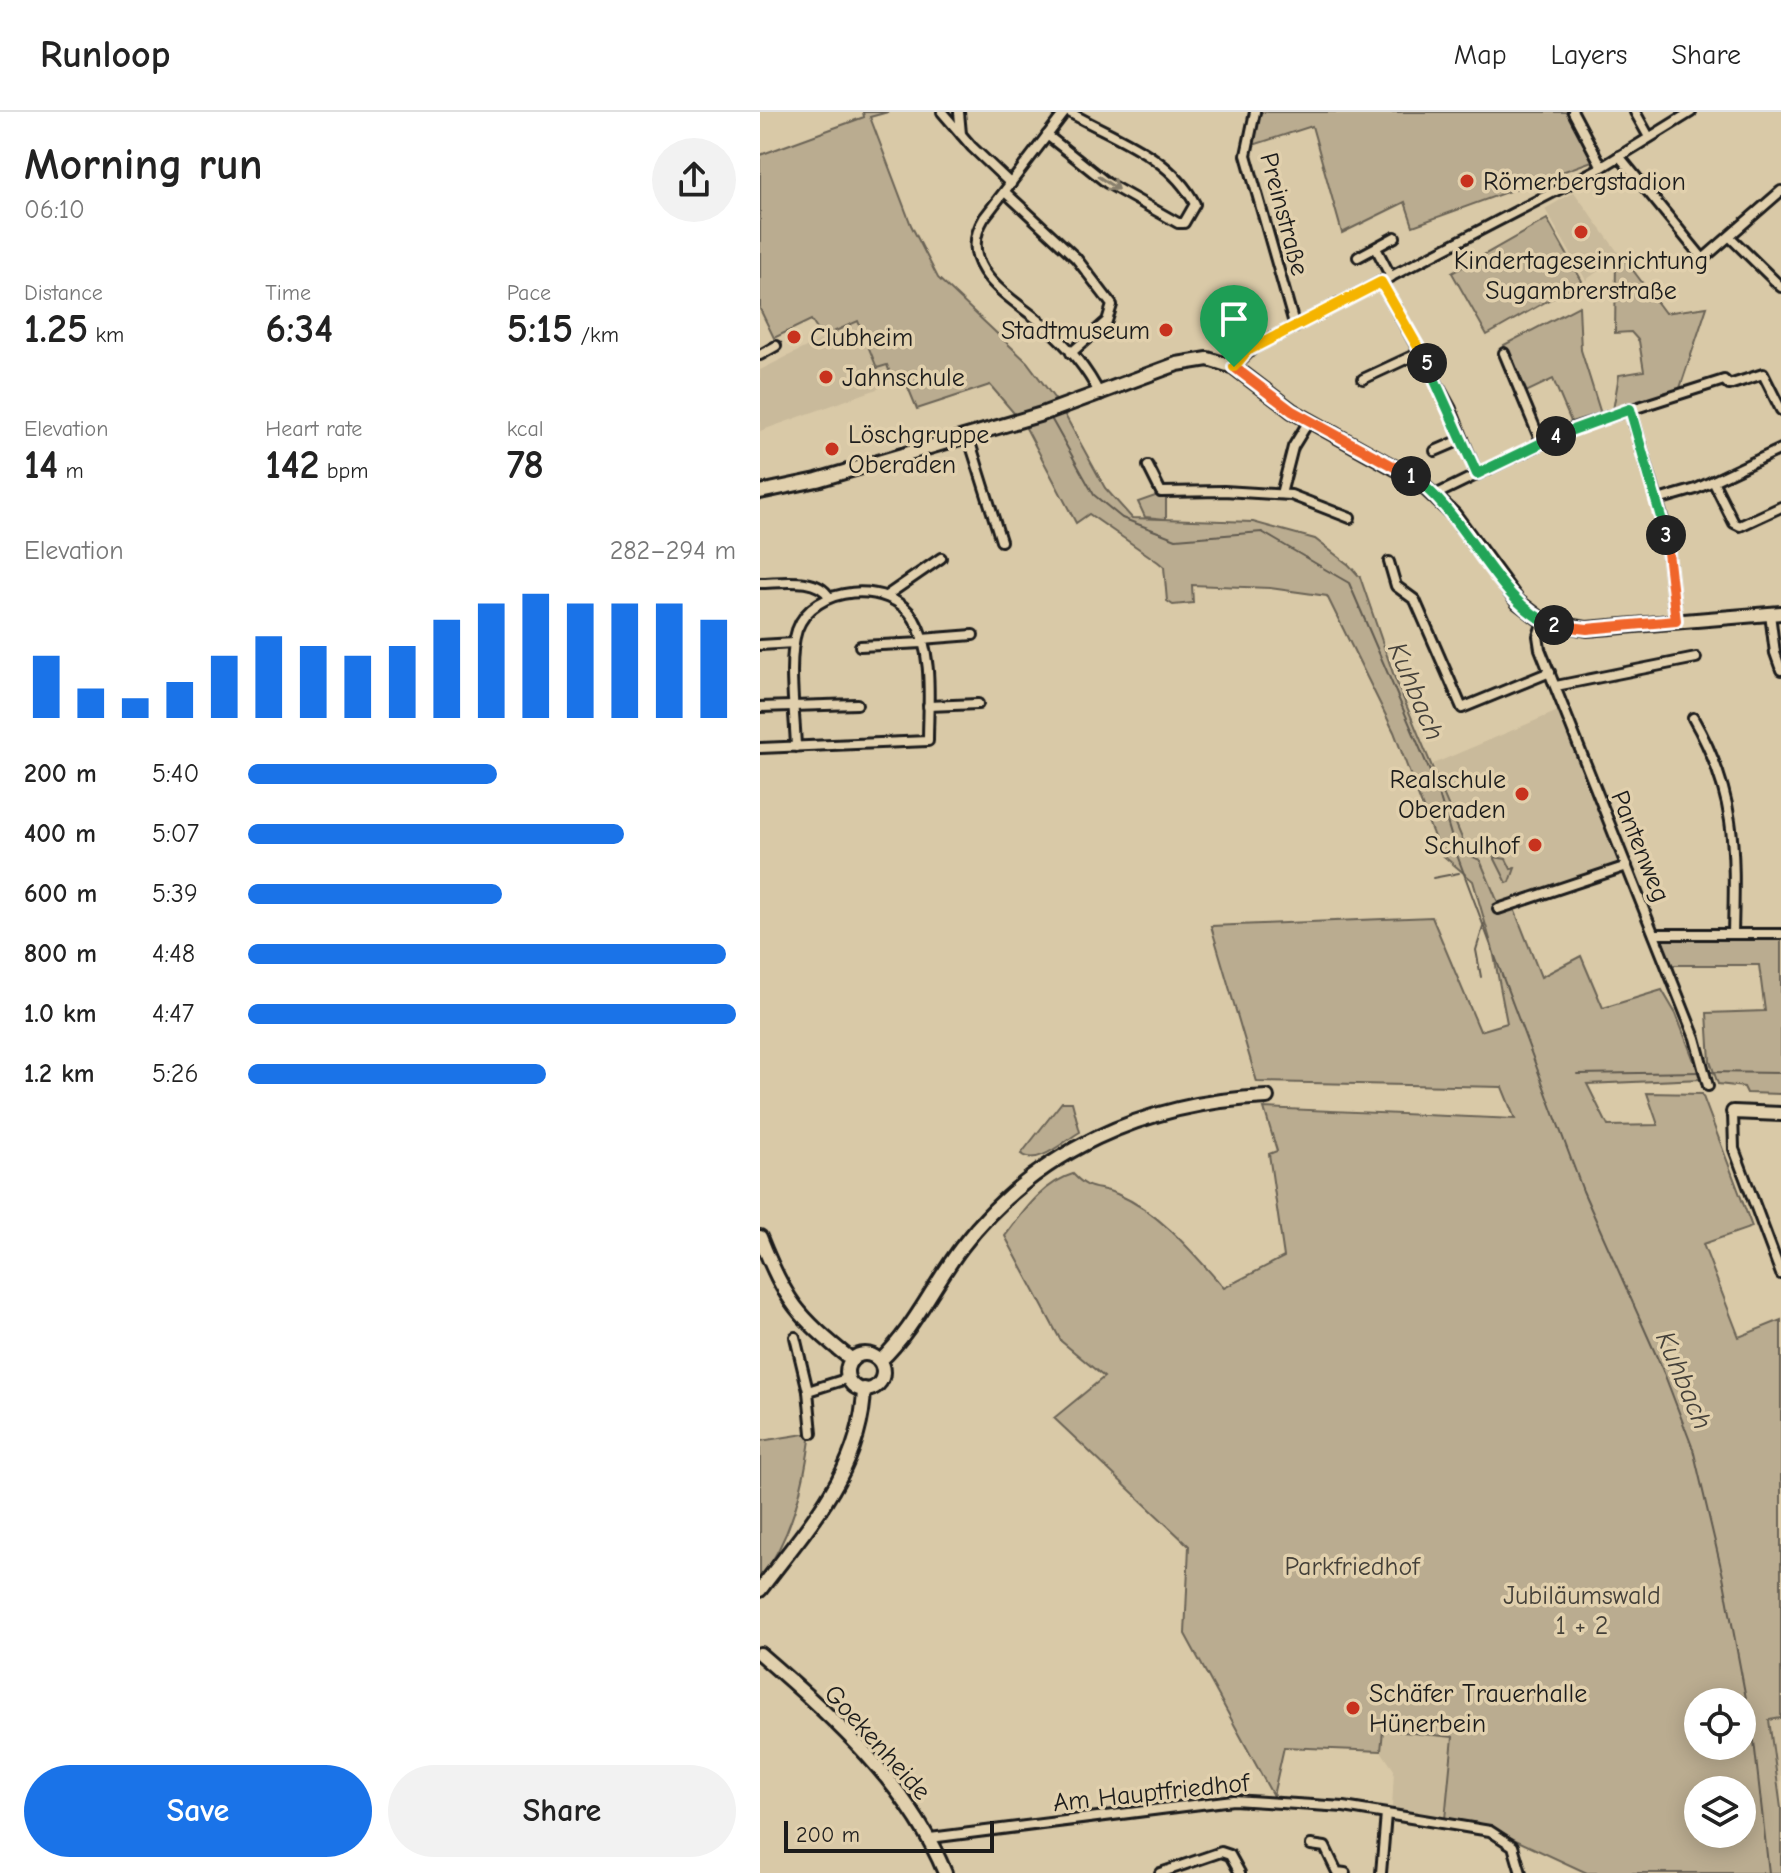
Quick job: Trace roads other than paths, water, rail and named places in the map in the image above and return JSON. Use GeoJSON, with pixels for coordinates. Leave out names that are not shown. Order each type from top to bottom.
{"type":"FeatureCollection","features":[{"type":"Feature","properties":{"kind":"main road"},"geometry":{"type":"LineString","coordinates":[[760,492],[817,480],[968,436],[1100,395],[1187,361],[1208,359],[1234,367],[1309,421],[1390,463],[1435,495],[1454,515],[1510,593],[1543,621],[1577,629],[1775,613]]}},
{"type":"Feature","properties":{"kind":"main road"},"geometry":{"type":"LineString","coordinates":[[880,1361],[899,1341],[978,1228],[1014,1191],[1050,1163],[1107,1132],[1172,1109],[1267,1097]]}},
{"type":"Feature","properties":{"kind":"main road"},"geometry":{"type":"LineString","coordinates":[[1733,1112],[1781,1114]]}},
{"type":"Feature","properties":{"kind":"main road"},"geometry":{"type":"LineString","coordinates":[[760,1237],[779,1284],[799,1315],[852,1360]]}},
{"type":"Feature","properties":{"kind":"main road"},"geometry":{"type":"LineString","coordinates":[[866,1354],[880,1361],[883,1371],[880,1381],[864,1389],[856,1387],[849,1378],[852,1360],[866,1354]]}},
{"type":"Feature","properties":{"kind":"main road"},"geometry":{"type":"LineString","coordinates":[[760,1590],[836,1488],[850,1461],[863,1418],[864,1389]]}},
{"type":"Feature","properties":{"kind":"main road","name":"Goekenheide"},"geometry":{"type":"LineString","coordinates":[[760,1654],[814,1703],[892,1785],[930,1838],[945,1873]]}},
{"type":"Feature","properties":{"kind":"street"},"geometry":{"type":"LineString","coordinates":[[942,112],[1008,188],[1076,258],[1112,305],[1107,321],[1071,353]]}},
{"type":"Feature","properties":{"kind":"street"},"geometry":{"type":"LineString","coordinates":[[959,112],[961,134]]}},
{"type":"Feature","properties":{"kind":"street"},"geometry":{"type":"LineString","coordinates":[[1047,135],[1107,183],[1167,218],[1184,223],[1195,204],[1175,176],[1136,148],[1067,112],[1047,135],[978,231],[976,245],[980,266],[1002,292],[1041,322],[1071,353],[1100,395]]}},
{"type":"Feature","properties":{"kind":"street","name":"Preinstraße"},"geometry":{"type":"LineString","coordinates":[[1255,112],[1246,155],[1295,327]]}},
{"type":"Feature","properties":{"kind":"street"},"geometry":{"type":"LineString","coordinates":[[1573,112],[1602,167]]}},
{"type":"Feature","properties":{"kind":"street"},"geometry":{"type":"LineString","coordinates":[[1635,112],[1649,137]]}},
{"type":"Feature","properties":{"kind":"street"},"geometry":{"type":"LineString","coordinates":[[1234,367],[1247,351],[1602,167],[1691,112]]}},
{"type":"Feature","properties":{"kind":"street"},"geometry":{"type":"LineString","coordinates":[[1619,156],[1703,259],[1781,191]]}},
{"type":"Feature","properties":{"kind":"street"},"geometry":{"type":"LineString","coordinates":[[1358,257],[1395,237]]}},
{"type":"Feature","properties":{"kind":"street"},"geometry":{"type":"LineString","coordinates":[[1730,237],[1781,287]]}},
{"type":"Feature","properties":{"kind":"street"},"geometry":{"type":"LineString","coordinates":[[1376,248],[1391,277]]}},
{"type":"Feature","properties":{"kind":"street"},"geometry":{"type":"LineString","coordinates":[[1381,282],[1421,352],[1477,474]]}},
{"type":"Feature","properties":{"kind":"street"},"geometry":{"type":"LineString","coordinates":[[760,355],[776,346]]}},
{"type":"Feature","properties":{"kind":"street"},"geometry":{"type":"LineString","coordinates":[[1363,379],[1421,352]]}},
{"type":"Feature","properties":{"kind":"street"},"geometry":{"type":"LineString","coordinates":[[1504,353],[1541,442]]}},
{"type":"Feature","properties":{"kind":"street"},"geometry":{"type":"LineString","coordinates":[[1435,495],[1541,442],[1630,409],[1724,380],[1729,385],[1763,374],[1781,410]]}},
{"type":"Feature","properties":{"kind":"street"},"geometry":{"type":"LineString","coordinates":[[1630,409],[1658,500],[1669,553],[1676,621]]}},
{"type":"Feature","properties":{"kind":"street"},"geometry":{"type":"LineString","coordinates":[[1281,494],[1293,447],[1309,421]]}},
{"type":"Feature","properties":{"kind":"street"},"geometry":{"type":"LineString","coordinates":[[968,436],[1001,541]]}},
{"type":"Feature","properties":{"kind":"street"},"geometry":{"type":"LineString","coordinates":[[1435,451],[1463,439]]}},
{"type":"Feature","properties":{"kind":"street"},"geometry":{"type":"LineString","coordinates":[[1658,500],[1713,481],[1781,449]]}},
{"type":"Feature","properties":{"kind":"street"},"geometry":{"type":"LineString","coordinates":[[1148,466],[1161,492],[1281,494],[1350,518]]}},
{"type":"Feature","properties":{"kind":"street"},"geometry":{"type":"LineString","coordinates":[[1713,481],[1734,523],[1740,526],[1781,507]]}},
{"type":"Feature","properties":{"kind":"street"},"geometry":{"type":"LineString","coordinates":[[886,596],[941,558]]}},
{"type":"Feature","properties":{"kind":"street"},"geometry":{"type":"LineString","coordinates":[[1389,562],[1396,586],[1415,600],[1462,708],[1550,672]]}},
{"type":"Feature","properties":{"kind":"street"},"geometry":{"type":"LineString","coordinates":[[760,583],[813,584],[825,589],[829,597]]}},
{"type":"Feature","properties":{"kind":"street"},"geometry":{"type":"LineString","coordinates":[[760,748],[796,747],[928,741],[922,641],[907,610],[886,596],[842,593],[829,597],[805,615],[794,643],[796,747]]}},
{"type":"Feature","properties":{"kind":"street"},"geometry":{"type":"LineString","coordinates":[[1775,613],[1781,670]]}},
{"type":"Feature","properties":{"kind":"street","name":"Pantenweg"},"geometry":{"type":"LineString","coordinates":[[1543,621],[1538,643],[1654,934],[1708,1082]]}},
{"type":"Feature","properties":{"kind":"street"},"geometry":{"type":"LineString","coordinates":[[860,646],[973,635]]}},
{"type":"Feature","properties":{"kind":"street"},"geometry":{"type":"LineString","coordinates":[[760,645],[794,643]]}},
{"type":"Feature","properties":{"kind":"street"},"geometry":{"type":"LineString","coordinates":[[1556,686],[1696,658]]}},
{"type":"Feature","properties":{"kind":"street"},"geometry":{"type":"LineString","coordinates":[[760,707],[857,704]]}},
{"type":"Feature","properties":{"kind":"street"},"geometry":{"type":"LineString","coordinates":[[928,706],[978,704]]}},
{"type":"Feature","properties":{"kind":"street"},"geometry":{"type":"LineString","coordinates":[[1693,718],[1716,758],[1730,809],[1733,934]]}},
{"type":"Feature","properties":{"kind":"street"},"geometry":{"type":"LineString","coordinates":[[1498,909],[1627,866]]}},
{"type":"Feature","properties":{"kind":"street"},"geometry":{"type":"LineString","coordinates":[[1654,934],[1781,934]]}},
{"type":"Feature","properties":{"kind":"street"},"geometry":{"type":"LineString","coordinates":[[1733,1112],[1734,1149],[1781,1274]]}},
{"type":"Feature","properties":{"kind":"street"},"geometry":{"type":"LineString","coordinates":[[795,1337],[808,1391],[812,1433]]}},
{"type":"Feature","properties":{"kind":"street"},"geometry":{"type":"LineString","coordinates":[[808,1391],[849,1378]]}},
{"type":"Feature","properties":{"kind":"street","name":"Am Hauptfriedhof"},"geometry":{"type":"LineString","coordinates":[[930,1838],[1251,1799],[1386,1814],[1490,1831],[1513,1846],[1521,1873]]}},
{"type":"Feature","properties":{"kind":"street"},"geometry":{"type":"LineString","coordinates":[[1381,1873],[1386,1814]]}},
{"type":"Feature","properties":{"kind":"street"},"geometry":{"type":"LineString","coordinates":[[1311,1845],[1325,1847],[1337,1872],[1345,1873]]}},
{"type":"Feature","properties":{"kind":"street"},"geometry":{"type":"LineString","coordinates":[[1160,1873],[1221,1852],[1230,1855],[1240,1873]]}},
{"type":"Feature","properties":{"kind":"waterway","name":"Kuhbach"},"geometry":{"type":"LineString","coordinates":[[1052,420],[1094,495],[1122,518],[1176,539],[1262,532],[1320,566]]}},
{"type":"Feature","properties":{"kind":"waterway","name":"Kuhbach"},"geometry":{"type":"LineString","coordinates":[[1323,568],[1349,583],[1437,788],[1454,845]]}},
{"type":"Feature","properties":{"kind":"waterway","name":"Kuhbach"},"geometry":{"type":"LineString","coordinates":[[1457,855],[1583,1191],[1664,1373],[1693,1449],[1723,1576],[1754,1741],[1769,1873]]}},
{"type":"Feature","properties":{"kind":"waterway","name":"Kuhbach"},"geometry":{"type":"LineString","coordinates":[[1433,878],[1459,873]]}},
{"type":"Feature","properties":{"kind":"waterway","name":"Kuhbach"},"geometry":{"type":"LineString","coordinates":[[1481,977],[1476,950],[1484,924]]}},
{"type":"Feature","properties":{"kind":"waterway"},"geometry":{"type":"LineString","coordinates":[[1577,1074],[1700,1072]]}},
{"type":"Feature","properties":{"kind":"waterway"},"geometry":{"type":"LineString","coordinates":[[1706,1072],[1781,1073]]}},
{"type":"Feature","properties":{"kind":"place","name":"Römerbergstadion"},"geometry":{"type":"Point","coordinates":[1467,181]}},
{"type":"Feature","properties":{"kind":"place","name":"Kindertageseinrichtung Sugambrerstraße"},"geometry":{"type":"Point","coordinates":[1581,232]}},
{"type":"Feature","properties":{"kind":"place","name":"Stadtmuseum"},"geometry":{"type":"Point","coordinates":[1166,330]}},
{"type":"Feature","properties":{"kind":"place","name":"Clubheim"},"geometry":{"type":"Point","coordinates":[794,337]}},
{"type":"Feature","properties":{"kind":"place","name":"Jahnschule"},"geometry":{"type":"Point","coordinates":[826,377]}},
{"type":"Feature","properties":{"kind":"place","name":"Löschgruppe Oberaden"},"geometry":{"type":"Point","coordinates":[832,449]}},
{"type":"Feature","properties":{"kind":"place","name":"Realschule Oberaden"},"geometry":{"type":"Point","coordinates":[1522,794]}},
{"type":"Feature","properties":{"kind":"place","name":"Schulhof"},"geometry":{"type":"Point","coordinates":[1535,845]}},
{"type":"Feature","properties":{"kind":"place","name":"Schäfer Trauerhalle Hünerbein"},"geometry":{"type":"Point","coordinates":[1353,1708]}},
{"type":"Feature","properties":{"kind":"park label","name":"Parkfriedhof"},"geometry":{"type":"Point","coordinates":[1352,1566]}},
{"type":"Feature","properties":{"kind":"park label","name":"Jubiläumswald 1 + 2"},"geometry":{"type":"Point","coordinates":[1582,1610]}}]}
